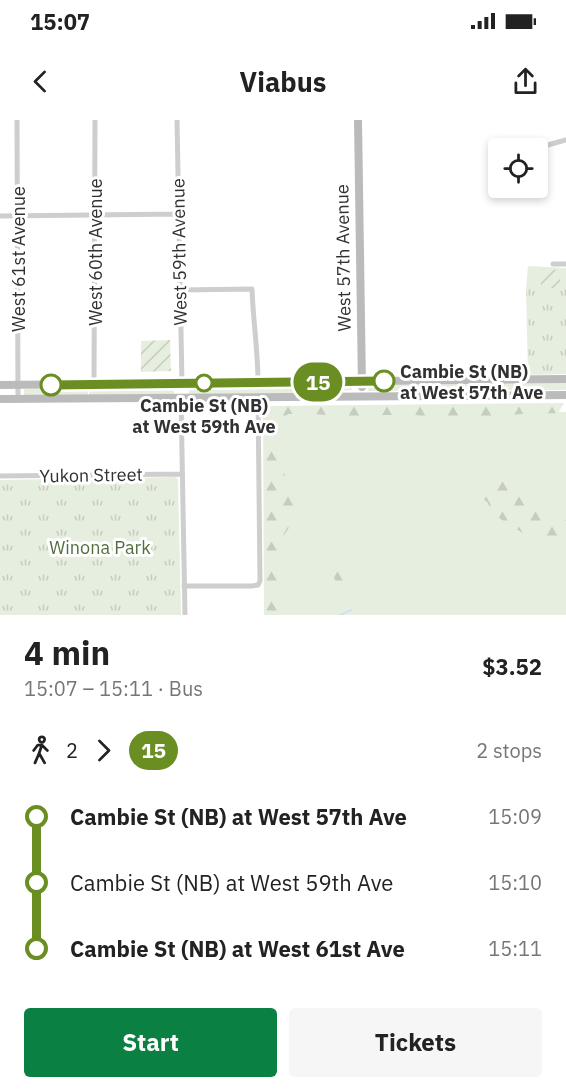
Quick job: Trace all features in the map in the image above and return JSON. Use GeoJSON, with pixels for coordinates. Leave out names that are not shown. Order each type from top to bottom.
{"type":"FeatureCollection","features":[{"type":"Feature","properties":{"kind":"main road","name":"West 57th Avenue"},"geometry":{"type":"LineString","coordinates":[[358,120],[362,395]]}},
{"type":"Feature","properties":{"kind":"main road"},"geometry":{"type":"LineString","coordinates":[[0,399],[258,383],[566,379]]}},
{"type":"Feature","properties":{"kind":"main road"},"geometry":{"type":"LineString","coordinates":[[0,385],[94,384],[181,388],[258,396],[566,395]]}},
{"type":"Feature","properties":{"kind":"street","name":"West 61st Avenue"},"geometry":{"type":"LineString","coordinates":[[17,120],[18,399]]}},
{"type":"Feature","properties":{"kind":"street","name":"West 60th Avenue"},"geometry":{"type":"LineString","coordinates":[[94,384],[95,120]]}},
{"type":"Feature","properties":{"kind":"street","name":"West 59th Avenue"},"geometry":{"type":"LineString","coordinates":[[177,120],[185,615]]}},
{"type":"Feature","properties":{"kind":"street"},"geometry":{"type":"LineString","coordinates":[[548,145],[566,140]]}},
{"type":"Feature","properties":{"kind":"street"},"geometry":{"type":"LineString","coordinates":[[0,216],[178,214]]}},
{"type":"Feature","properties":{"kind":"street"},"geometry":{"type":"LineString","coordinates":[[553,264],[566,264]]}},
{"type":"Feature","properties":{"kind":"street"},"geometry":{"type":"LineString","coordinates":[[180,290],[252,289],[253,326],[258,348],[258,383]]}},
{"type":"Feature","properties":{"kind":"street"},"geometry":{"type":"LineString","coordinates":[[184,586],[258,585],[261,578],[258,396]]}},
{"type":"Feature","properties":{"kind":"street","name":"Yukon Street"},"geometry":{"type":"LineString","coordinates":[[0,476],[182,474]]}},
{"type":"Feature","properties":{"kind":"green space"},"geometry":{"type":"Polygon","coordinates":[[[528,266],[566,268],[566,374],[528,375],[526,290],[528,266]]]}},
{"type":"Feature","properties":{"kind":"green space"},"geometry":{"type":"Polygon","coordinates":[[[541,269],[560,270],[560,289],[541,287],[541,269]]]}},
{"type":"Feature","properties":{"kind":"green space"},"geometry":{"type":"Polygon","coordinates":[[[170,340],[171,371],[141,372],[141,341],[170,340]]]}},
{"type":"Feature","properties":{"kind":"green space"},"geometry":{"type":"Polygon","coordinates":[[[566,383],[566,390],[368,391],[369,384],[566,383]]]}},
{"type":"Feature","properties":{"kind":"green space"},"geometry":{"type":"Polygon","coordinates":[[[353,385],[352,390],[303,393],[189,394],[189,387],[353,385]]]}},
{"type":"Feature","properties":{"kind":"green space"},"geometry":{"type":"Polygon","coordinates":[[[88,387],[88,395],[24,395],[24,389],[88,387]]]}},
{"type":"Feature","properties":{"kind":"green space"},"geometry":{"type":"Polygon","coordinates":[[[89,387],[174,387],[174,394],[89,395],[89,387]]]}},
{"type":"Feature","properties":{"kind":"green space"},"geometry":{"type":"Polygon","coordinates":[[[564,403],[558,413],[440,421],[416,415],[377,415],[368,419],[288,414],[277,429],[283,445],[284,473],[296,497],[293,522],[279,542],[277,598],[290,615],[264,615],[263,406],[564,403]]]}},
{"type":"Feature","properties":{"kind":"green space"},"geometry":{"type":"Polygon","coordinates":[[[267,412],[566,412],[566,615],[272,615],[267,412]]]}},
{"type":"Feature","properties":{"kind":"green space","name":"Winona Park"},"geometry":{"type":"Polygon","coordinates":[[[176,477],[178,480],[181,615],[0,615],[0,480],[176,477]]]}},
{"type":"Feature","properties":{"kind":"green space"},"geometry":{"type":"Polygon","coordinates":[[[525,477],[531,483],[529,498],[541,510],[549,511],[555,524],[566,520],[566,542],[534,540],[491,513],[488,503],[477,493],[477,489],[481,486],[525,477]]]}},
{"type":"Feature","properties":{"kind":"green space"},"geometry":{"type":"Polygon","coordinates":[[[328,562],[342,573],[350,598],[363,610],[357,614],[355,605],[340,593],[328,562]]]}},
{"type":"Feature","properties":{"kind":"waterway"},"geometry":{"type":"LineString","coordinates":[[340,615],[351,610]]}},
{"type":"Feature","properties":{"kind":"bus line","name":"15"},"geometry":{"type":"LineString","coordinates":[[51,385],[384,381]]}},
{"type":"Feature","properties":{"kind":"place","name":"Cambie St (NB) at West 57th Ave"},"geometry":{"type":"Point","coordinates":[384,381]}},
{"type":"Feature","properties":{"kind":"place","name":"Cambie St (NB) at West 59th Ave"},"geometry":{"type":"Point","coordinates":[204,383]}}]}
